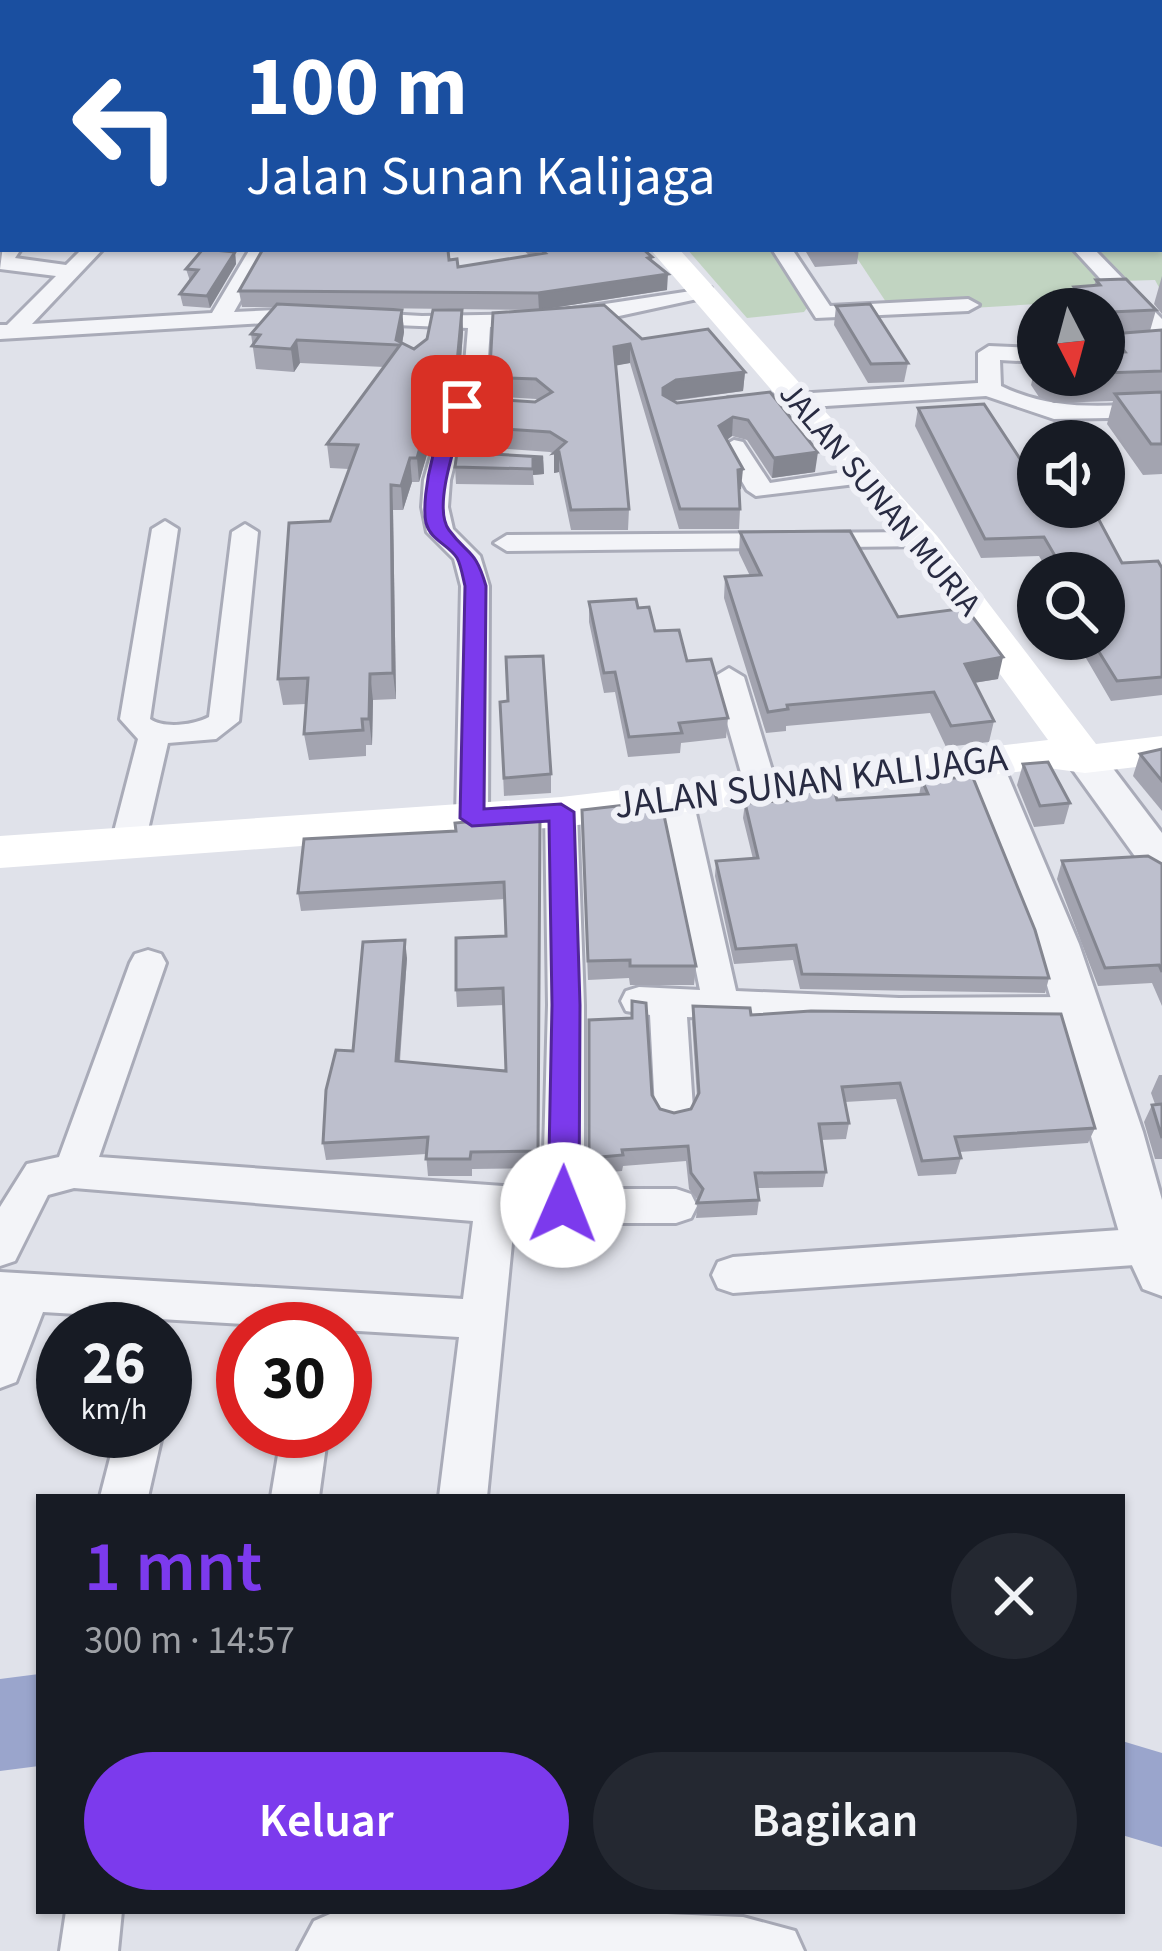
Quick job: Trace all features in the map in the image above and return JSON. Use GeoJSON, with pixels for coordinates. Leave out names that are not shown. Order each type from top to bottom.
{"type":"FeatureCollection","features":[{"type":"Feature","properties":{"kind":"main road","name":"JALAN SUNAN MURIA"},"geometry":{"type":"LineString","coordinates":[[667,252],[920,540],[1067,749]]}},
{"type":"Feature","properties":{"kind":"main road"},"geometry":{"type":"LineString","coordinates":[[1067,749],[1162,725]]}},
{"type":"Feature","properties":{"kind":"main road","name":"JALAN SUNAN KALIJAGA"},"geometry":{"type":"LineString","coordinates":[[0,852],[561,812],[1067,749]]}},
{"type":"Feature","properties":{"kind":"main road"},"geometry":{"type":"LineString","coordinates":[[1067,749],[1162,750]]}},
{"type":"Feature","properties":{"kind":"street"},"geometry":{"type":"LineString","coordinates":[[9,252],[2,263],[69,271]]}},
{"type":"Feature","properties":{"kind":"street"},"geometry":{"type":"LineString","coordinates":[[7,331],[90,252]]}},
{"type":"Feature","properties":{"kind":"street"},"geometry":{"type":"LineString","coordinates":[[221,316],[251,252]]}},
{"type":"Feature","properties":{"kind":"street"},"geometry":{"type":"LineString","coordinates":[[784,252],[824,313],[969,324],[1017,346]]}},
{"type":"Feature","properties":{"kind":"street"},"geometry":{"type":"LineString","coordinates":[[1086,252],[1162,332]]}},
{"type":"Feature","properties":{"kind":"street"},"geometry":{"type":"LineString","coordinates":[[7,331],[298,315],[419,332],[596,315],[704,292]]}},
{"type":"Feature","properties":{"kind":"street"},"geometry":{"type":"LineString","coordinates":[[472,818],[475,586],[467,556],[440,532],[435,519],[454,457],[462,406],[474,388],[479,323]]}},
{"type":"Feature","properties":{"kind":"street"},"geometry":{"type":"LineString","coordinates":[[969,324],[990,388]]}},
{"type":"Feature","properties":{"kind":"street"},"geometry":{"type":"LineString","coordinates":[[704,409],[797,398],[990,388],[1028,409],[1053,415],[1162,410]]}},
{"type":"Feature","properties":{"kind":"street"},"geometry":{"type":"LineString","coordinates":[[462,406],[499,408]]}},
{"type":"Feature","properties":{"kind":"street"},"geometry":{"type":"LineString","coordinates":[[734,447],[756,485],[765,491],[864,476]]}},
{"type":"Feature","properties":{"kind":"street"},"geometry":{"type":"LineString","coordinates":[[165,529],[135,719],[142,729],[155,734],[205,732],[224,721],[245,532]]}},
{"type":"Feature","properties":{"kind":"street"},"geometry":{"type":"LineString","coordinates":[[507,543],[920,540]]}},
{"type":"Feature","properties":{"kind":"street"},"geometry":{"type":"LineString","coordinates":[[728,677],[761,787]]}},
{"type":"Feature","properties":{"kind":"street"},"geometry":{"type":"LineString","coordinates":[[128,843],[155,734]]}},
{"type":"Feature","properties":{"kind":"street"},"geometry":{"type":"LineString","coordinates":[[1067,749],[1162,863]]}},
{"type":"Feature","properties":{"kind":"street"},"geometry":{"type":"LineString","coordinates":[[733,1275],[1156,1260],[1057,944],[982,762]]}},
{"type":"Feature","properties":{"kind":"street"},"geometry":{"type":"LineString","coordinates":[[676,800],[721,1005]]}},
{"type":"Feature","properties":{"kind":"street"},"geometry":{"type":"LineString","coordinates":[[561,812],[566,1005],[563,1205]]}},
{"type":"Feature","properties":{"kind":"street"},"geometry":{"type":"LineString","coordinates":[[74,1172],[148,963]]}},
{"type":"Feature","properties":{"kind":"street"},"geometry":{"type":"LineString","coordinates":[[674,1109],[653,1002],[1076,1011]]}},
{"type":"Feature","properties":{"kind":"street"},"geometry":{"type":"LineString","coordinates":[[0,1248],[32,1184],[41,1176],[74,1172],[496,1206],[676,1206]]}},
{"type":"Feature","properties":{"kind":"street"},"geometry":{"type":"LineString","coordinates":[[463,1494],[496,1206]]}},
{"type":"Feature","properties":{"kind":"street"},"geometry":{"type":"LineString","coordinates":[[0,1369],[14,1292],[76,1302]]}},
{"type":"Feature","properties":{"kind":"street"},"geometry":{"type":"LineString","coordinates":[[372,1319],[480,1319]]}},
{"type":"Feature","properties":{"kind":"street"},"geometry":{"type":"LineString","coordinates":[[125,1494],[133,1458]]}},
{"type":"Feature","properties":{"kind":"street"},"geometry":{"type":"LineString","coordinates":[[295,1494],[301,1458]]}},
{"type":"Feature","properties":{"kind":"street"},"geometry":{"type":"LineString","coordinates":[[89,1951],[94,1914]]}},
{"type":"Feature","properties":{"kind":"street"},"geometry":{"type":"LineString","coordinates":[[327,1951],[334,1941],[361,1930],[775,1951]]}},
{"type":"Feature","properties":{"kind":"green space"},"geometry":{"type":"Polygon","coordinates":[[[690,252],[774,252],[807,308],[747,318],[690,252]]]}},
{"type":"Feature","properties":{"kind":"green space"},"geometry":{"type":"Polygon","coordinates":[[[853,252],[1079,252],[1111,288],[1017,288],[1017,305],[888,305],[853,252]]]}},
{"type":"Feature","properties":{"kind":"green space"},"geometry":{"type":"Polygon","coordinates":[[[1097,252],[1162,252],[1162,293],[1155,280],[1121,281],[1097,252]]]}},
{"type":"Feature","properties":{"kind":"building"},"geometry":{"type":"Polygon","coordinates":[[[200,252],[235,252],[207,296],[180,294],[198,270],[186,269],[200,252]]]}},
{"type":"Feature","properties":{"kind":"building"},"geometry":{"type":"Polygon","coordinates":[[[261,252],[448,252],[449,260],[457,259],[458,267],[544,252],[646,252],[668,274],[538,293],[239,291],[261,252]]]}},
{"type":"Feature","properties":{"kind":"building"},"geometry":{"type":"Polygon","coordinates":[[[1126,279],[1156,310],[1125,311],[1125,288],[1074,287],[1100,285],[1096,280],[1126,279]]]}},
{"type":"Feature","properties":{"kind":"building"},"geometry":{"type":"Polygon","coordinates":[[[277,304],[402,310],[396,340],[414,349],[427,339],[433,310],[462,310],[457,363],[437,389],[417,458],[410,458],[401,486],[391,485],[393,673],[370,674],[369,719],[362,719],[363,730],[304,734],[308,678],[278,679],[289,523],[330,521],[358,445],[327,444],[400,345],[297,340],[291,349],[252,346],[260,335],[251,334],[277,304]]]}},
{"type":"Feature","properties":{"kind":"building"},"geometry":{"type":"Polygon","coordinates":[[[870,304],[908,363],[871,364],[836,306],[870,304]]]}},
{"type":"Feature","properties":{"kind":"building"},"geometry":{"type":"Polygon","coordinates":[[[604,305],[642,339],[708,329],[745,372],[676,380],[663,388],[663,395],[677,403],[770,392],[818,452],[774,458],[748,420],[733,417],[719,426],[743,469],[738,470],[740,509],[680,509],[630,344],[614,347],[629,509],[571,510],[559,452],[554,453],[566,442],[550,432],[462,426],[469,398],[535,402],[552,392],[536,379],[485,377],[490,369],[493,313],[604,305]]]}},
{"type":"Feature","properties":{"kind":"building"},"geometry":{"type":"Polygon","coordinates":[[[1162,330],[1162,371],[1125,372],[1125,333],[1162,330]]]}},
{"type":"Feature","properties":{"kind":"building"},"geometry":{"type":"Polygon","coordinates":[[[1162,392],[1162,444],[1151,444],[1116,396],[1162,392]]]}},
{"type":"Feature","properties":{"kind":"building"},"geometry":{"type":"Polygon","coordinates":[[[984,404],[1017,454],[1017,528],[1103,528],[1116,552],[1053,552],[1044,537],[985,539],[918,408],[984,404]]]}},
{"type":"Feature","properties":{"kind":"building"},"geometry":{"type":"Polygon","coordinates":[[[457,452],[543,457],[533,459],[533,469],[455,467],[457,452]]]}},
{"type":"Feature","properties":{"kind":"building"},"geometry":{"type":"Polygon","coordinates":[[[850,531],[898,617],[966,608],[1003,657],[965,664],[994,721],[951,726],[934,692],[787,705],[788,709],[768,712],[725,577],[761,575],[740,532],[850,531]]]}},
{"type":"Feature","properties":{"kind":"building"},"geometry":{"type":"Polygon","coordinates":[[[1158,561],[1162,568],[1162,677],[1117,681],[1104,660],[1125,660],[1125,563],[1158,561]]]}},
{"type":"Feature","properties":{"kind":"building"},"geometry":{"type":"Polygon","coordinates":[[[636,599],[638,608],[649,607],[655,631],[679,630],[687,661],[711,659],[728,718],[679,723],[682,733],[629,737],[615,672],[604,673],[589,602],[636,599]]]}},
{"type":"Feature","properties":{"kind":"building"},"geometry":{"type":"Polygon","coordinates":[[[543,656],[551,774],[504,778],[500,702],[508,701],[506,657],[543,656]]]}},
{"type":"Feature","properties":{"kind":"building"},"geometry":{"type":"Polygon","coordinates":[[[1162,749],[1162,781],[1140,754],[1162,749]]]}},
{"type":"Feature","properties":{"kind":"building"},"geometry":{"type":"Polygon","coordinates":[[[1048,762],[1070,803],[1040,806],[1023,764],[1048,762]]]}},
{"type":"Feature","properties":{"kind":"building"},"geometry":{"type":"Polygon","coordinates":[[[969,768],[1035,930],[1049,978],[802,974],[796,945],[736,949],[716,861],[758,858],[745,803],[798,800],[795,792],[834,790],[837,800],[928,794],[922,780],[971,777],[969,768]]]}},
{"type":"Feature","properties":{"kind":"building"},"geometry":{"type":"Polygon","coordinates":[[[661,801],[696,966],[588,961],[582,810],[661,801]]]}},
{"type":"Feature","properties":{"kind":"building"},"geometry":{"type":"Polygon","coordinates":[[[540,815],[538,1151],[471,1152],[470,1159],[426,1159],[428,1137],[323,1143],[326,1090],[336,1050],[353,1051],[363,942],[405,940],[396,1061],[506,1071],[503,988],[456,990],[456,938],[506,936],[504,882],[298,893],[304,839],[456,831],[455,823],[540,815]]]}},
{"type":"Feature","properties":{"kind":"building"},"geometry":{"type":"Polygon","coordinates":[[[1148,856],[1162,864],[1162,972],[1159,965],[1105,968],[1062,861],[1148,856]]]}},
{"type":"Feature","properties":{"kind":"building"},"geometry":{"type":"Polygon","coordinates":[[[632,1001],[646,1003],[652,1095],[660,1109],[674,1113],[691,1109],[699,1093],[693,1006],[750,1008],[751,1015],[811,1011],[1061,1014],[1095,1128],[955,1137],[961,1158],[922,1161],[900,1083],[842,1087],[849,1123],[819,1124],[826,1172],[755,1173],[759,1200],[697,1203],[703,1189],[691,1173],[688,1146],[622,1150],[623,1155],[589,1158],[589,1020],[632,1018],[632,1001]]]}},
{"type":"Feature","properties":{"kind":"building"},"geometry":{"type":"Polygon","coordinates":[[[1162,1104],[1162,1138],[1152,1105],[1162,1104]]]}},
{"type":"Feature","properties":{"kind":"waterway"},"geometry":{"type":"LineString","coordinates":[[0,1725],[36,1720]]}},
{"type":"Feature","properties":{"kind":"waterway"},"geometry":{"type":"LineString","coordinates":[[1125,1789],[1162,1800]]}},
{"type":"Feature","properties":{"kind":"route"},"geometry":{"type":"LineString","coordinates":[[462,406],[455,414],[436,480],[435,519],[440,532],[467,556],[475,586],[472,818],[561,812],[566,1005],[563,1205]]}}]}
